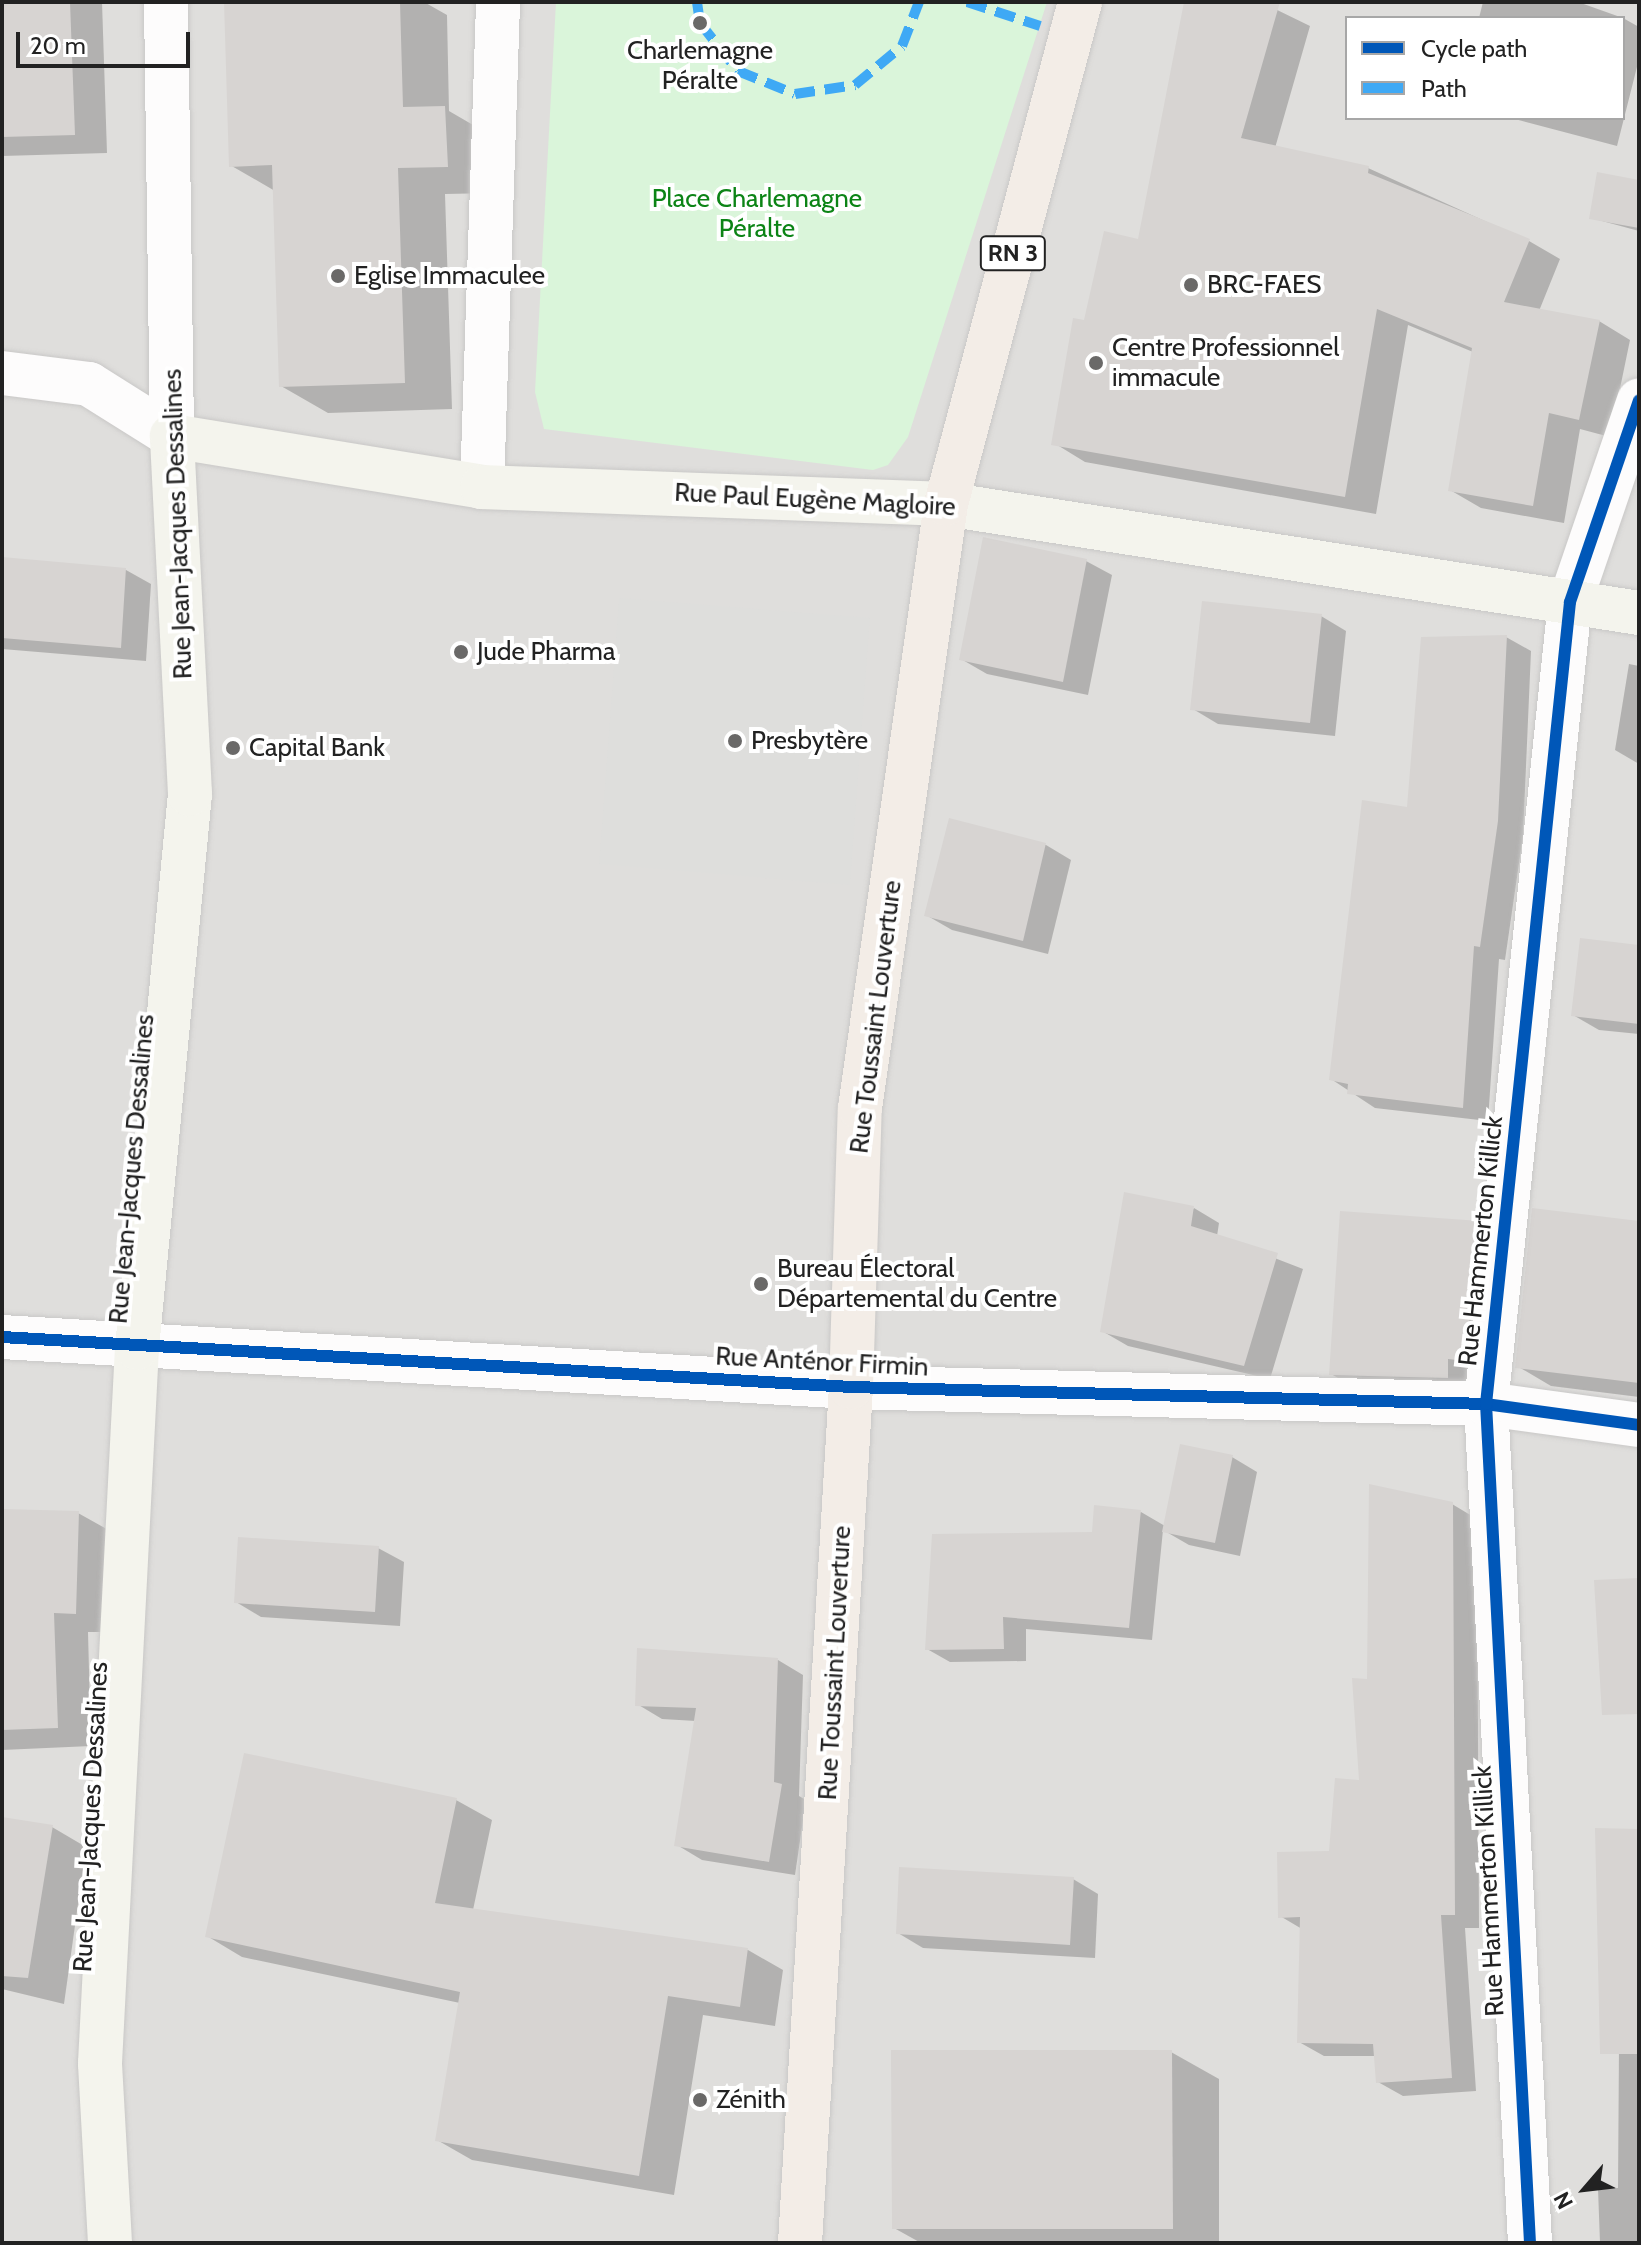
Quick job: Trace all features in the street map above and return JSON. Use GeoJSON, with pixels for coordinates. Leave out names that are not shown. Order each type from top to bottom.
{"type":"FeatureCollection","features":[{"type":"Feature","properties":{"kind":"main road","name":"Rue Toussaint Louverture"},"geometry":{"type":"LineString","coordinates":[[800,2243],[851,1387],[860,1108],[946,504],[1080,2]]}},
{"type":"Feature","properties":{"kind":"main road","name":"Rue Paul Eugène Magloire"},"geometry":{"type":"LineString","coordinates":[[172,436],[482,487],[946,504],[1639,613]]}},
{"type":"Feature","properties":{"kind":"main road","name":"Rue Jean-Jacques Dessalines"},"geometry":{"type":"LineString","coordinates":[[110,2243],[100,2063],[137,1348],[190,794],[172,436]]}},
{"type":"Feature","properties":{"kind":"street","name":"Rue Jean-Jacques Dessalines"},"geometry":{"type":"LineString","coordinates":[[166,2],[172,436]]}},
{"type":"Feature","properties":{"kind":"street"},"geometry":{"type":"LineString","coordinates":[[482,487],[498,2]]}},
{"type":"Feature","properties":{"kind":"street","name":"Rue Paul Eugène Magloire"},"geometry":{"type":"LineString","coordinates":[[2,373],[89,384],[172,436]]}},
{"type":"Feature","properties":{"kind":"street","name":"Rue Hammerton Killick"},"geometry":{"type":"LineString","coordinates":[[1530,2243],[1486,1404],[1570,602],[1639,400]]}},
{"type":"Feature","properties":{"kind":"street","name":"Rue Anténor Firmin"},"geometry":{"type":"LineString","coordinates":[[2,1337],[137,1348],[851,1387],[1486,1404],[1639,1425]]}},
{"type":"Feature","properties":{"kind":"shaded area"},"geometry":{"type":"Polygon","coordinates":[[[2,2],[1639,2],[1639,2243],[2,2243],[2,2]]]}},
{"type":"Feature","properties":{"kind":"shaded area","name":"Presbytère"},"geometry":{"type":"Polygon","coordinates":[[[619,598],[870,618],[850,885],[599,864],[619,598]]]}},
{"type":"Feature","properties":{"kind":"green space","name":"Place Charlemagne Péralte"},"geometry":{"type":"Polygon","coordinates":[[[556,2],[1047,2],[908,437],[888,465],[873,470],[544,429],[535,392],[556,2]]]}},
{"type":"Feature","properties":{"kind":"building"},"geometry":{"type":"Polygon","coordinates":[[[2,2],[70,2],[75,135],[2,137],[2,2]]]}},
{"type":"Feature","properties":{"kind":"building","name":"Eglise Immaculee"},"geometry":{"type":"Polygon","coordinates":[[[224,2],[400,2],[403,107],[445,106],[448,167],[398,168],[405,383],[279,387],[272,165],[229,167],[224,2]]]}},
{"type":"Feature","properties":{"kind":"building"},"geometry":{"type":"Polygon","coordinates":[[[1184,2],[1280,2],[1241,138],[1369,166],[1368,173],[1530,239],[1504,302],[1600,320],[1579,420],[1549,413],[1533,506],[1448,491],[1472,348],[1377,309],[1345,497],[1051,445],[1073,318],[1084,320],[1104,231],[1138,239],[1184,2]]]}},
{"type":"Feature","properties":{"kind":"building"},"geometry":{"type":"Polygon","coordinates":[[[1597,172],[1639,180],[1639,228],[1589,219],[1597,172]]]}},
{"type":"Feature","properties":{"kind":"building"},"geometry":{"type":"Polygon","coordinates":[[[983,537],[1087,559],[1063,682],[959,660],[983,537]]]}},
{"type":"Feature","properties":{"kind":"building"},"geometry":{"type":"Polygon","coordinates":[[[2,557],[126,568],[121,648],[2,638],[2,557]]]}},
{"type":"Feature","properties":{"kind":"building"},"geometry":{"type":"Polygon","coordinates":[[[1202,601],[1322,614],[1310,723],[1190,710],[1202,601]]]}},
{"type":"Feature","properties":{"kind":"building"},"geometry":{"type":"Polygon","coordinates":[[[1507,635],[1498,821],[1480,947],[1474,946],[1463,1108],[1347,1094],[1348,1084],[1329,1080],[1362,800],[1407,807],[1421,637],[1507,635]]]}},
{"type":"Feature","properties":{"kind":"building"},"geometry":{"type":"Polygon","coordinates":[[[949,818],[1046,843],[1023,941],[924,916],[949,818]]]}},
{"type":"Feature","properties":{"kind":"building"},"geometry":{"type":"Polygon","coordinates":[[[1580,938],[1639,945],[1639,1024],[1571,1016],[1580,938]]]}},
{"type":"Feature","properties":{"kind":"building"},"geometry":{"type":"Polygon","coordinates":[[[1124,1192],[1194,1206],[1191,1226],[1278,1253],[1244,1366],[1100,1332],[1124,1192]]]}},
{"type":"Feature","properties":{"kind":"building"},"geometry":{"type":"Polygon","coordinates":[[[1532,1208],[1639,1221],[1639,1383],[1515,1368],[1532,1208]]]}},
{"type":"Feature","properties":{"kind":"building"},"geometry":{"type":"Polygon","coordinates":[[[1340,1211],[1480,1221],[1465,1361],[1448,1359],[1448,1378],[1329,1375],[1340,1211]]]}},
{"type":"Feature","properties":{"kind":"building"},"geometry":{"type":"Polygon","coordinates":[[[1180,1444],[1233,1455],[1215,1543],[1162,1532],[1180,1444]]]}},
{"type":"Feature","properties":{"kind":"building"},"geometry":{"type":"Polygon","coordinates":[[[1369,1484],[1453,1502],[1455,1915],[1441,1915],[1452,2078],[1376,2083],[1373,2044],[1297,2043],[1300,1917],[1278,1918],[1277,1852],[1329,1851],[1335,1778],[1359,1780],[1352,1678],[1367,1679],[1369,1484]]]}},
{"type":"Feature","properties":{"kind":"building"},"geometry":{"type":"Polygon","coordinates":[[[1094,1505],[1141,1510],[1129,1628],[1003,1617],[1004,1649],[925,1650],[932,1534],[1092,1532],[1094,1505]]]}},
{"type":"Feature","properties":{"kind":"building"},"geometry":{"type":"Polygon","coordinates":[[[2,1509],[79,1511],[76,1614],[54,1613],[58,1728],[2,1730],[2,1509]]]}},
{"type":"Feature","properties":{"kind":"building"},"geometry":{"type":"Polygon","coordinates":[[[238,1537],[379,1546],[375,1612],[234,1603],[238,1537]]]}},
{"type":"Feature","properties":{"kind":"building"},"geometry":{"type":"Polygon","coordinates":[[[1639,1578],[1639,1714],[1602,1715],[1594,1580],[1639,1578]]]}},
{"type":"Feature","properties":{"kind":"building"},"geometry":{"type":"Polygon","coordinates":[[[637,1648],[778,1658],[774,1782],[782,1784],[769,1862],[674,1846],[696,1708],[635,1706],[637,1648]]]}},
{"type":"Feature","properties":{"kind":"building"},"geometry":{"type":"Polygon","coordinates":[[[244,1753],[457,1798],[435,1903],[748,1948],[740,2007],[668,1996],[639,2176],[435,2141],[460,1992],[205,1937],[244,1753]]]}},
{"type":"Feature","properties":{"kind":"building"},"geometry":{"type":"Polygon","coordinates":[[[2,1817],[53,1825],[28,1978],[2,1976],[2,1817]]]}},
{"type":"Feature","properties":{"kind":"building"},"geometry":{"type":"Polygon","coordinates":[[[1595,1828],[1639,1829],[1639,2054],[1600,2054],[1595,1828]]]}},
{"type":"Feature","properties":{"kind":"building"},"geometry":{"type":"Polygon","coordinates":[[[899,1867],[1074,1877],[1070,1945],[896,1934],[899,1867]]]}},
{"type":"Feature","properties":{"kind":"building"},"geometry":{"type":"Polygon","coordinates":[[[891,2050],[1172,2050],[1173,2229],[892,2229],[891,2050]]]}},
{"type":"Feature","properties":{"kind":"marked path"},"geometry":{"type":"LineString","coordinates":[[697,2],[700,23],[738,71],[795,94],[855,85],[902,46],[919,2]]}},
{"type":"Feature","properties":{"kind":"marked path"},"geometry":{"type":"LineString","coordinates":[[967,2],[1040,26]]}},
{"type":"Feature","properties":{"kind":"cycle path"},"geometry":{"type":"LineString","coordinates":[[1530,2243],[1486,1404],[1570,602],[1639,400]]}},
{"type":"Feature","properties":{"kind":"cycle path"},"geometry":{"type":"LineString","coordinates":[[2,1337],[851,1387],[1486,1404],[1639,1425]]}},
{"type":"Feature","properties":{"kind":"place","name":"Charlemagne Péralte"},"geometry":{"type":"Point","coordinates":[700,23]}},
{"type":"Feature","properties":{"kind":"place","name":"Eglise Immaculee"},"geometry":{"type":"Point","coordinates":[338,276]}},
{"type":"Feature","properties":{"kind":"place","name":"BRC-FAES"},"geometry":{"type":"Point","coordinates":[1191,285]}},
{"type":"Feature","properties":{"kind":"place","name":"Centre Professionnel immacule"},"geometry":{"type":"Point","coordinates":[1096,363]}},
{"type":"Feature","properties":{"kind":"place","name":"Jude Pharma"},"geometry":{"type":"Point","coordinates":[461,652]}},
{"type":"Feature","properties":{"kind":"place","name":"Presbytère"},"geometry":{"type":"Point","coordinates":[735,741]}},
{"type":"Feature","properties":{"kind":"place","name":"Capital Bank"},"geometry":{"type":"Point","coordinates":[233,748]}},
{"type":"Feature","properties":{"kind":"place","name":"Bureau Électoral Départemental du Centre"},"geometry":{"type":"Point","coordinates":[761,1284]}},
{"type":"Feature","properties":{"kind":"place","name":"Zénith"},"geometry":{"type":"Point","coordinates":[700,2100]}}]}
